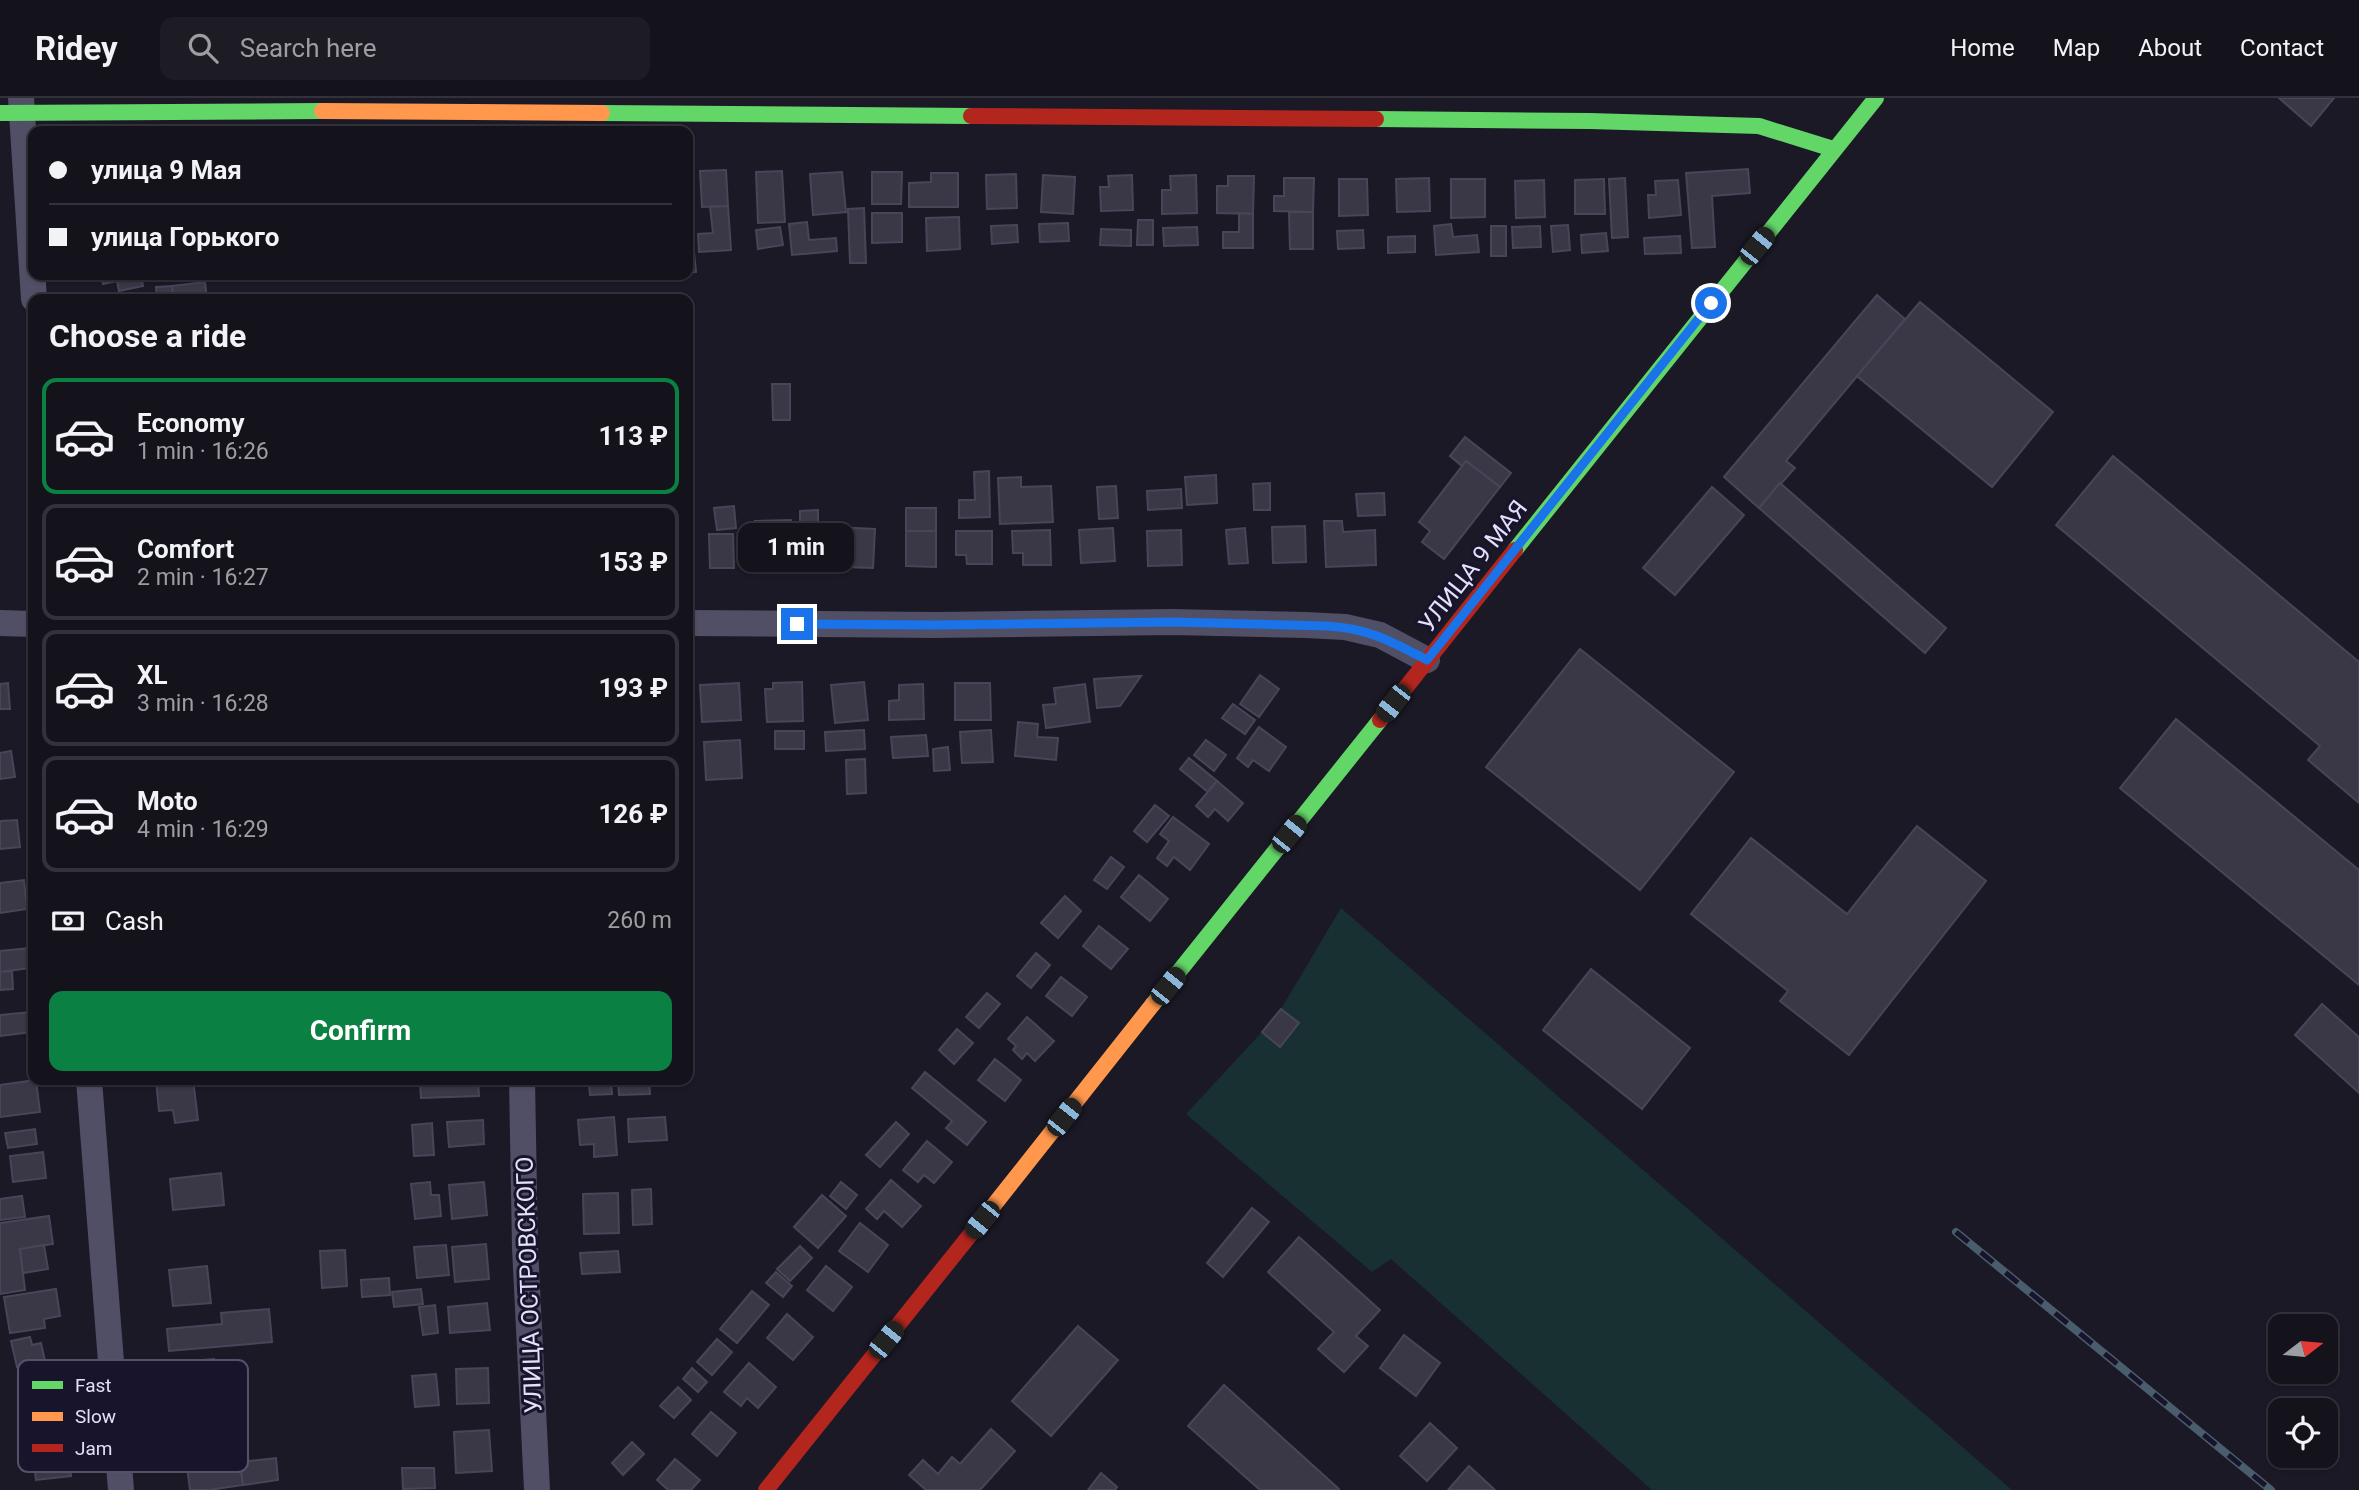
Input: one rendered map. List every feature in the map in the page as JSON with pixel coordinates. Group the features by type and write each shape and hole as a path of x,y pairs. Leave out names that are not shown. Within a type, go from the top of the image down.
{"street":[{"name":"УЛИЦА 9 МАЯ","path":"766,1490 1876,98"},
{"path":"28,242 14,108 1590,121 1759,125 1833,149"},
{"path":"693,623 934,625 1173,622 1306,625 1345,627 1380,635 1427,660"},
{"path":"0,623 28,624"},
{"path":"89,1085 111,1360"},
{"name":"УЛИЦА ОСТРОВСКОГО","path":"522,1085 525,1248 537,1490"},
{"path":"120,1472 121,1490"}],"green space":[{"path":"1341,908 2012,1490 1652,1490 1391,1259 1372,1272 1186,1114 1262,1032 1280,1046 1298,1024 1281,1009"}],"building":[{"path":"2279,98 2334,98 2311,126"},
{"path":"1748,169 1750,193 1712,196 1715,247 1692,248 1686,173"},
{"path":"726,170 728,206 702,207 700,171"},
{"path":"782,171 785,222 758,223 756,172"},
{"path":"842,172 846,212 813,215 810,174"},
{"path":"872,172 902,172 901,204 872,204"},
{"path":"931,173 958,173 958,207 909,207 909,183 931,182"},
{"path":"1016,174 1017,208 987,209 986,175"},
{"path":"1043,175 1075,177 1073,214 1041,212"},
{"path":"1132,175 1133,210 1101,211 1100,187 1109,187 1108,176"},
{"path":"1196,175 1197,213 1162,214 1162,190 1171,190 1170,176"},
{"path":"1228,176 1254,176 1253,214 1217,213 1217,186 1228,186"},
{"path":"1284,178 1314,178 1313,212 1274,211 1274,196 1284,196"},
{"path":"1429,178 1430,211 1397,212 1396,179"},
{"path":"1625,178 1628,237 1612,238 1609,179"},
{"path":"1339,179 1367,179 1368,215 1339,216"},
{"path":"1451,179 1485,179 1485,217 1451,218"},
{"path":"1604,179 1605,214 1575,214 1575,180"},
{"path":"1544,180 1545,217 1516,218 1515,181"},
{"path":"1678,180 1681,215 1649,218 1648,195 1656,195 1655,181"},
{"path":"728,206 731,250 699,252 698,234 713,233 710,207"},
{"path":"864,208 866,263 850,263 848,209"},
{"path":"1289,212 1313,212 1313,249 1290,249"},
{"path":"872,213 902,213 902,242 872,243"},
{"path":"1239,213 1253,214 1253,248 1223,248 1223,232 1239,232"},
{"path":"959,217 960,249 927,251 926,218"},
{"path":"1138,220 1153,220 1153,245 1137,245"},
{"path":"807,222 809,240 836,238 837,251 792,255 789,224"},
{"path":"1068,223 1069,241 1040,242 1039,224"},
{"path":"1451,224 1453,237 1477,235 1479,252 1436,255 1434,226"},
{"path":"1017,225 1018,242 992,244 991,226"},
{"path":"1568,225 1570,250 1553,252 1551,226"},
{"path":"1491,226 1506,226 1506,256 1491,256"},
{"path":"1540,226 1541,247 1513,248 1512,227"},
{"path":"780,227 783,245 758,249 756,230"},
{"path":"1197,227 1198,245 1164,246 1163,228"},
{"path":"1101,229 1131,230 1131,246 1100,245"},
{"path":"1363,230 1364,248 1338,249 1337,231"},
{"path":"1606,233 1608,251 1582,253 1581,235"},
{"path":"1415,236 1415,252 1388,253 1388,237"},
{"path":"1680,236 1681,253 1645,254 1644,238"},
{"path":"693,242 696,272 693,272"},
{"path":"102,280 142,280 143,286 119,291 117,281 103,284"},
{"path":"205,282 206,294 173,294 172,286"},
{"path":"172,286 173,294 157,294 156,287"},
{"path":"1877,295 1905,319 1786,461 1795,468 1759,508 1724,477"},
{"path":"1920,302 2053,412 1992,487 1857,376"},
{"path":"772,384 790,384 790,420 773,420"},
{"path":"1465,437 1511,473 1500,487 1466,461 1462,466 1450,456"},
{"path":"2113,456 2359,662 2359,803 2308,760 2320,746 2056,525"},
{"path":"1466,461 1500,487 1444,559 1422,542 1430,531 1419,522"},
{"path":"989,471 990,517 959,518 959,500 975,500 974,472"},
{"path":"1216,475 1217,503 1187,505 1185,477"},
{"path":"1021,477 1021,487 1051,486 1053,522 1000,524 998,478"},
{"path":"1270,483 1270,510 1254,510 1253,484"},
{"path":"1780,483 1946,628 1925,653 1759,508"},
{"path":"1116,486 1118,518 1099,519 1097,487"},
{"path":"1712,487 1744,515 1675,595 1643,568"},
{"path":"1181,489 1182,508 1148,510 1147,491"},
{"path":"1384,493 1385,515 1358,516 1356,494"},
{"path":"734,506 736,528 717,530 714,508"},
{"path":"906,508 936,508 936,531 906,531"},
{"path":"818,510 818,549 800,549 800,511"},
{"path":"791,520 793,565 763,565 763,552 756,552 755,521"},
{"path":"1324,521 1342,521 1343,532 1375,530 1376,565 1326,567"},
{"path":"1305,526 1306,562 1273,563 1272,527"},
{"path":"835,527 875,529 873,568 844,567 845,558 833,557"},
{"path":"1113,528 1115,561 1081,563 1079,530"},
{"path":"1245,528 1248,563 1229,564 1226,530"},
{"path":"1050,530 1051,565 1023,565 1023,553 1013,553 1012,531"},
{"path":"1181,530 1182,565 1148,566 1147,531"},
{"path":"906,531 936,531 936,567 906,566"},
{"path":"956,531 992,531 992,564 967,564 966,555 956,555"},
{"path":"709,534 733,534 734,568 710,568"},
{"path":"1580,649 1734,772 1640,890 1486,767"},
{"path":"1260,675 1279,689 1259,717 1240,704"},
{"path":"1141,676 1120,706 1097,708 1094,679"},
{"path":"802,682 803,721 767,722 765,689 773,689 773,683"},
{"path":"864,682 868,720 835,723 831,685"},
{"path":"8,683 10,709 0,709 0,684"},
{"path":"739,683 741,720 702,722 700,685"},
{"path":"955,683 990,683 991,720 955,720"},
{"path":"923,684 924,719 889,720 889,701 899,700 899,685"},
{"path":"1085,684 1090,722 1046,728 1043,705 1056,704 1054,688"},
{"path":"1233,704 1255,720 1245,734 1222,718"},
{"path":"2176,719 2359,870 2359,985 2120,788"},
{"path":"1018,722 1038,724 1037,737 1058,738 1056,760 1015,756"},
{"path":"1259,727 1286,747 1269,771 1253,760 1248,767 1237,758"},
{"path":"864,730 865,749 826,751 825,732"},
{"path":"991,730 993,762 962,763 960,732"},
{"path":"775,731 804,731 804,749 775,749"},
{"path":"926,735 928,756 893,758 891,737"},
{"path":"740,740 742,778 706,780 704,742"},
{"path":"1206,740 1226,755 1214,771 1194,755"},
{"path":"948,747 950,770 934,771 933,749"},
{"path":"11,751 15,777 0,779 0,753"},
{"path":"1189,758 1217,781 1208,792 1180,769"},
{"path":"865,759 866,793 847,794 846,760"},
{"path":"1217,781 1243,803 1228,821 1215,809 1208,817 1196,806"},
{"path":"1155,805 1169,816 1147,842 1134,831"},
{"path":"1173,817 1209,844 1190,870 1174,857 1167,866 1157,858 1169,841 1160,834"},
{"path":"17,820 20,847 0,849 0,821"},
{"path":"1917,826 1986,881 1849,1055 1780,1001 1788,991 1691,914 1751,838 1847,914"},
{"path":"1111,857 1124,867 1107,889 1094,880"},
{"path":"1139,875 1168,899 1150,921 1121,897"},
{"path":"24,880 27,909 0,913 0,883"},
{"path":"1065,896 1081,911 1058,938 1041,923"},
{"path":"1099,926 1128,949 1111,969 1083,946"},
{"path":"28,948 28,968 0,972 0,951"},
{"path":"1036,953 1050,965 1031,988 1017,976"},
{"path":"1591,969 1690,1048 1642,1109 1543,1030"},
{"path":"12,971 13,989 0,990 0,972"},
{"path":"1061,977 1087,997 1072,1016 1046,996"},
{"path":"987,993 1000,1004 979,1028 966,1017"},
{"path":"2322,1004 2359,1037 2359,1093 2295,1035"},
{"path":"1281,1009 1299,1023 1280,1047 1262,1032"},
{"path":"28,1012 28,1033 0,1036 0,1015"},
{"path":"1027,1017 1054,1041 1035,1061 1027,1053 1022,1059 1013,1050 1016,1046 1008,1039"},
{"path":"957,1029 973,1043 954,1064 939,1050"},
{"path":"995,1059 1021,1080 1005,1101 978,1080"},
{"path":"925,1072 986,1122 967,1145 946,1128 952,1121 912,1088"},
{"path":"28,1081 28,1085 37,1085 40,1112 0,1117 0,1085"},
{"path":"156,1085 194,1085 198,1120 175,1123 173,1110 159,1111"},
{"path":"420,1085 478,1085 479,1096 421,1098"},
{"path":"589,1085 611,1085 612,1094 590,1095"},
{"path":"618,1085 649,1085 650,1094 619,1095"},
{"path":"614,1117 617,1155 594,1157 594,1144 580,1145 578,1120"},
{"path":"665,1117 667,1140 629,1142 628,1119"},
{"path":"483,1120 484,1144 449,1147 447,1122"},
{"path":"896,1122 909,1134 880,1167 866,1155"},
{"path":"432,1123 434,1155 414,1156 412,1125"},
{"path":"35,1129 37,1144 8,1148 5,1133"},
{"path":"927,1141 952,1162 934,1183 924,1175 918,1182 903,1170"},
{"path":"43,1152 46,1178 13,1182 10,1156"},
{"path":"221,1173 224,1205 173,1210 170,1179"},
{"path":"891,1180 921,1206 902,1227 884,1211 877,1219 866,1209"},
{"path":"430,1182 431,1195 439,1195 441,1216 415,1219 411,1184"},
{"path":"484,1182 487,1215 452,1219 449,1185"},
{"path":"841,1182 857,1195 846,1209 830,1196"},
{"path":"651,1189 652,1224 633,1225 632,1190"},
{"path":"618,1193 619,1233 584,1234 583,1194"},
{"path":"822,1195 846,1216 818,1248 794,1227"},
{"path":"22,1196 25,1217 0,1220 0,1199"},
{"path":"1252,1208 1269,1222 1223,1277 1207,1263"},
{"path":"49,1216 53,1244 20,1249 25,1290 0,1294 0,1223"},
{"path":"860,1223 888,1245 868,1272 839,1251"},
{"path":"1299,1237 1380,1310 1356,1336 1368,1346 1344,1372 1318,1349 1334,1332 1268,1272"},
{"path":"486,1244 489,1279 455,1282 452,1247"},
{"path":"44,1245 48,1269 23,1273 20,1249"},
{"path":"446,1245 449,1275 417,1278 414,1247"},
{"path":"800,1246 812,1258 790,1281 777,1269"},
{"path":"345,1250 347,1286 322,1288 320,1251"},
{"path":"618,1251 620,1272 582,1274 580,1253"},
{"path":"207,1266 211,1303 173,1306 169,1270"},
{"path":"826,1266 852,1287 833,1311 807,1290"},
{"path":"776,1272 792,1286 783,1297 766,1283"},
{"path":"389,1278 390,1295 362,1297 361,1280"},
{"path":"56,1289 60,1316 44,1319 45,1328 10,1333 4,1297"},
{"path":"421,1289 423,1304 394,1307 392,1292"},
{"path":"752,1291 769,1305 737,1343 720,1329"},
{"path":"487,1303 490,1330 450,1333 448,1307"},
{"path":"435,1305 438,1333 423,1335 419,1307"},
{"path":"269,1309 272,1342 169,1351 167,1329 222,1324 221,1313"},
{"path":"787,1314 813,1337 793,1360 767,1338"},
{"path":"1078,1326 1118,1360 1051,1436 1012,1401"},
{"path":"1404,1335 1440,1363 1416,1396 1380,1368"},
{"path":"30,1337 32,1345 41,1343 45,1360 18,1360 17,1367 11,1341"},
{"path":"717,1339 732,1352 712,1375 697,1362"},
{"path":"749,1363 776,1387 758,1408 747,1398 741,1406 724,1392"},
{"path":"488,1368 489,1403 457,1404 456,1369"},
{"path":"692,1368 707,1382 698,1392 683,1379"},
{"path":"436,1374 439,1405 415,1407 412,1376"},
{"path":"1224,1385 1339,1489 1260,1490 1188,1426"},
{"path":"678,1387 691,1400 674,1418 660,1406"},
{"path":"711,1412 736,1433 717,1456 692,1434"},
{"path":"1430,1423 1457,1448 1427,1481 1400,1456"},
{"path":"991,1429 1015,1451 980,1490 926,1490 909,1475 923,1460 938,1474 952,1457 960,1464"},
{"path":"489,1430 492,1471 456,1473 454,1432"},
{"path":"632,1442 644,1454 623,1475 612,1463"},
{"path":"276,1458 278,1480 243,1485 241,1472 248,1472 248,1461"},
{"path":"675,1459 700,1480 691,1490 668,1490 657,1480"},
{"path":"1469,1466 1495,1490 1448,1490"},
{"path":"402,1468 434,1468 435,1488 403,1489"},
{"path":"35,1472 70,1472 71,1476 36,1480"},
{"path":"188,1472 241,1472 243,1485 190,1490"},
{"path":"1101,1473 1117,1487 1115,1490 1088,1490"}],"railway":[{"path":"1956,1232 2271,1490"}],"traffic: fast":[{"path":"1515,550 1876,98"},
{"path":"0,113 322,111"},
{"path":"602,113 971,116"},
{"path":"1376,119 1759,126 1833,149"},
{"path":"1153,1004 1380,720"}],"traffic: slow":[{"path":"322,111 602,113"},
{"path":"986,1215 1153,1004"}],"traffic: jam":[{"path":"971,116 1376,119"},
{"path":"1380,720 1515,550"},
{"path":"766,1490 986,1215"}],"route":[{"path":"797,624 1173,622 1345,627 1380,635 1427,660 1711,303"}]}
